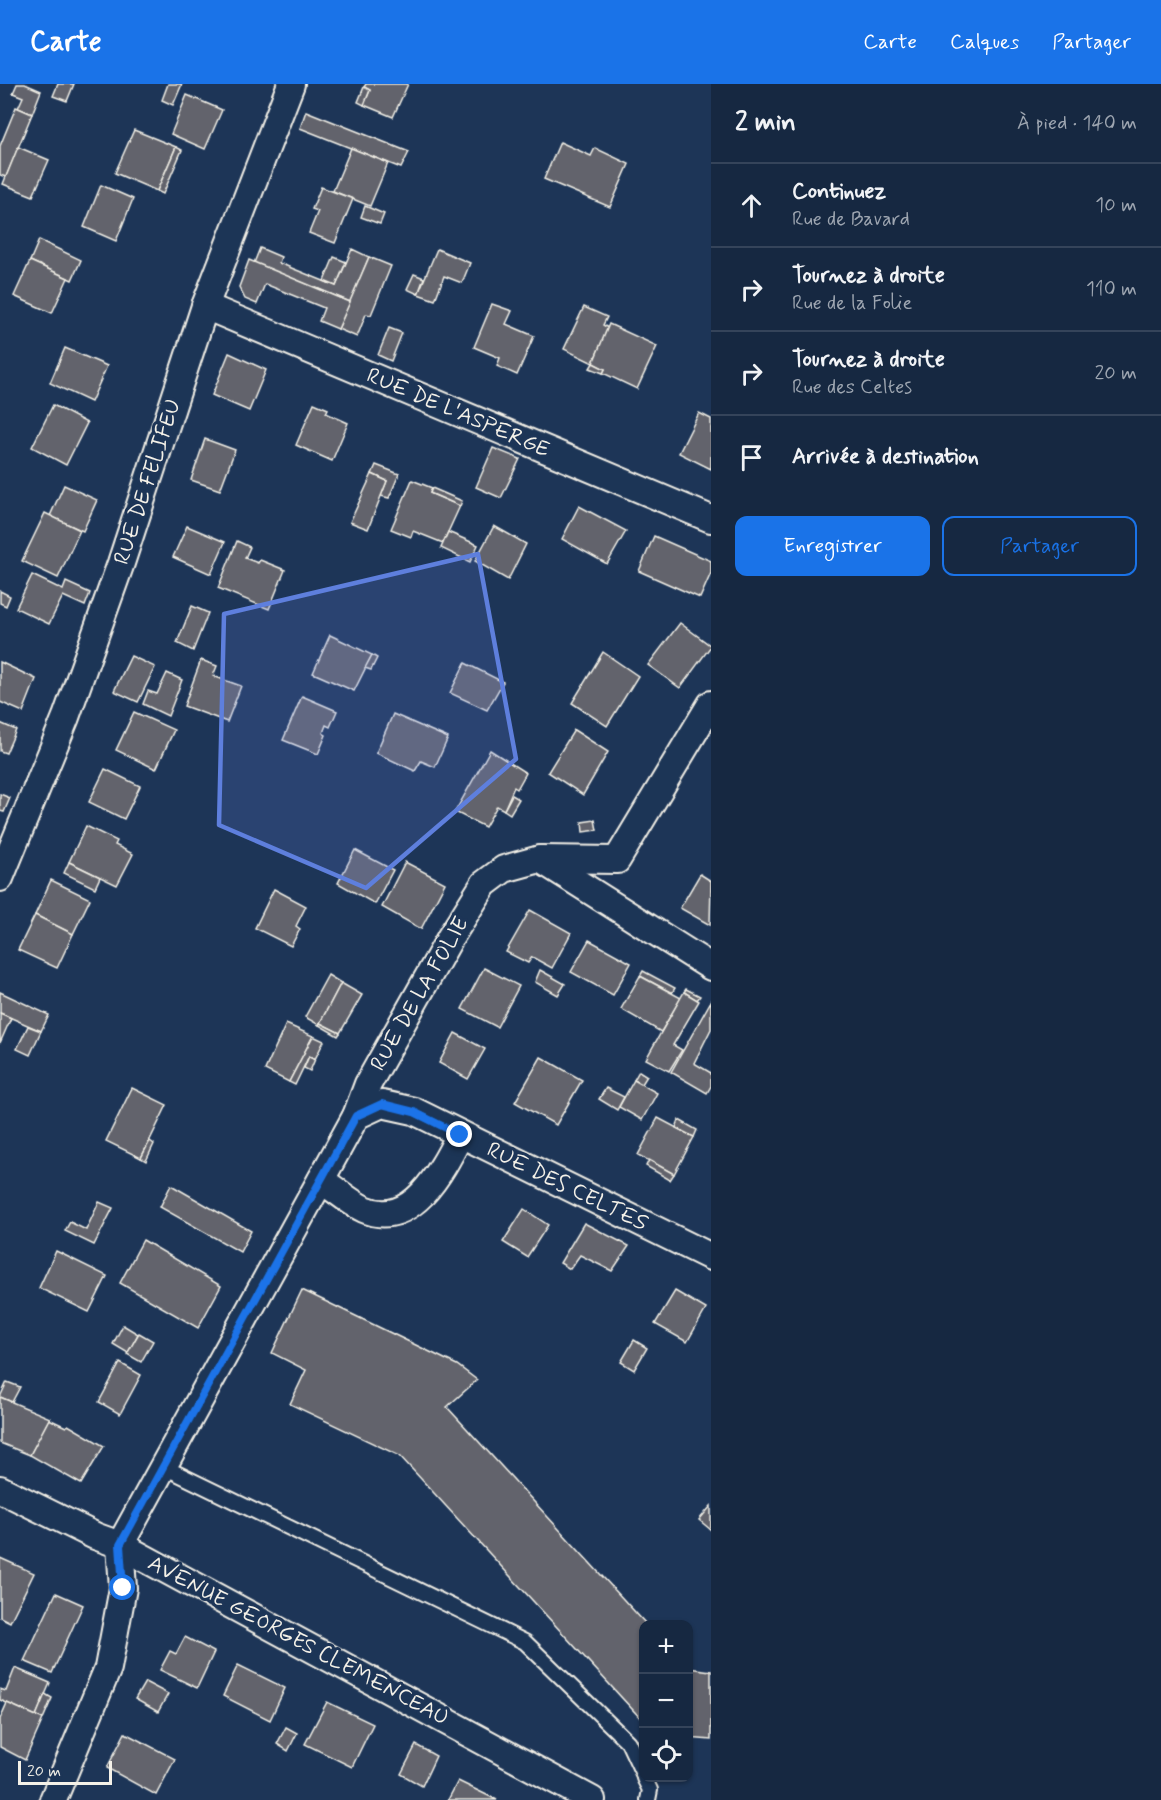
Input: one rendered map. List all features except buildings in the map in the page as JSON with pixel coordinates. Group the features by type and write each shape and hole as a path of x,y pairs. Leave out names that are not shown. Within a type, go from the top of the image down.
{"street":[{"name":"RUE DE FELIFEU","path":"0,878 66,717 113,585 205,306 291,84"},
{"name":"RUE DE L'ASPERGE","path":"205,306 711,519"},
{"name":"RUE DE LA FOLIE","path":"120,1545 356,1116 373,1075 483,884 504,869 540,859 617,860 711,704"},
{"path":"540,859 711,967"},
{"name":"RUE DES CELTES","path":"356,1116 382,1104 414,1112 711,1257"},
{"path":"321,1180 364,1209 391,1214 410,1206 427,1189 447,1160 460,1135"},
{"name":"AVENUE GEORGES CLEMENCEAU","path":"0,1489 94,1536 120,1545 592,1800"},
{"path":"53,1800 108,1668 123,1588 120,1545"}],"lane":[{"path":"164,1467 525,1642 628,1742 639,1766"},
{"path":"646,1782 650,1790 648,1800"}],"highlighted area":[{"path":"478,554 516,759 366,888 219,825 224,614"}],"route":[{"path":"123,1588 120,1545 356,1116 382,1104 414,1112 460,1135"}]}
